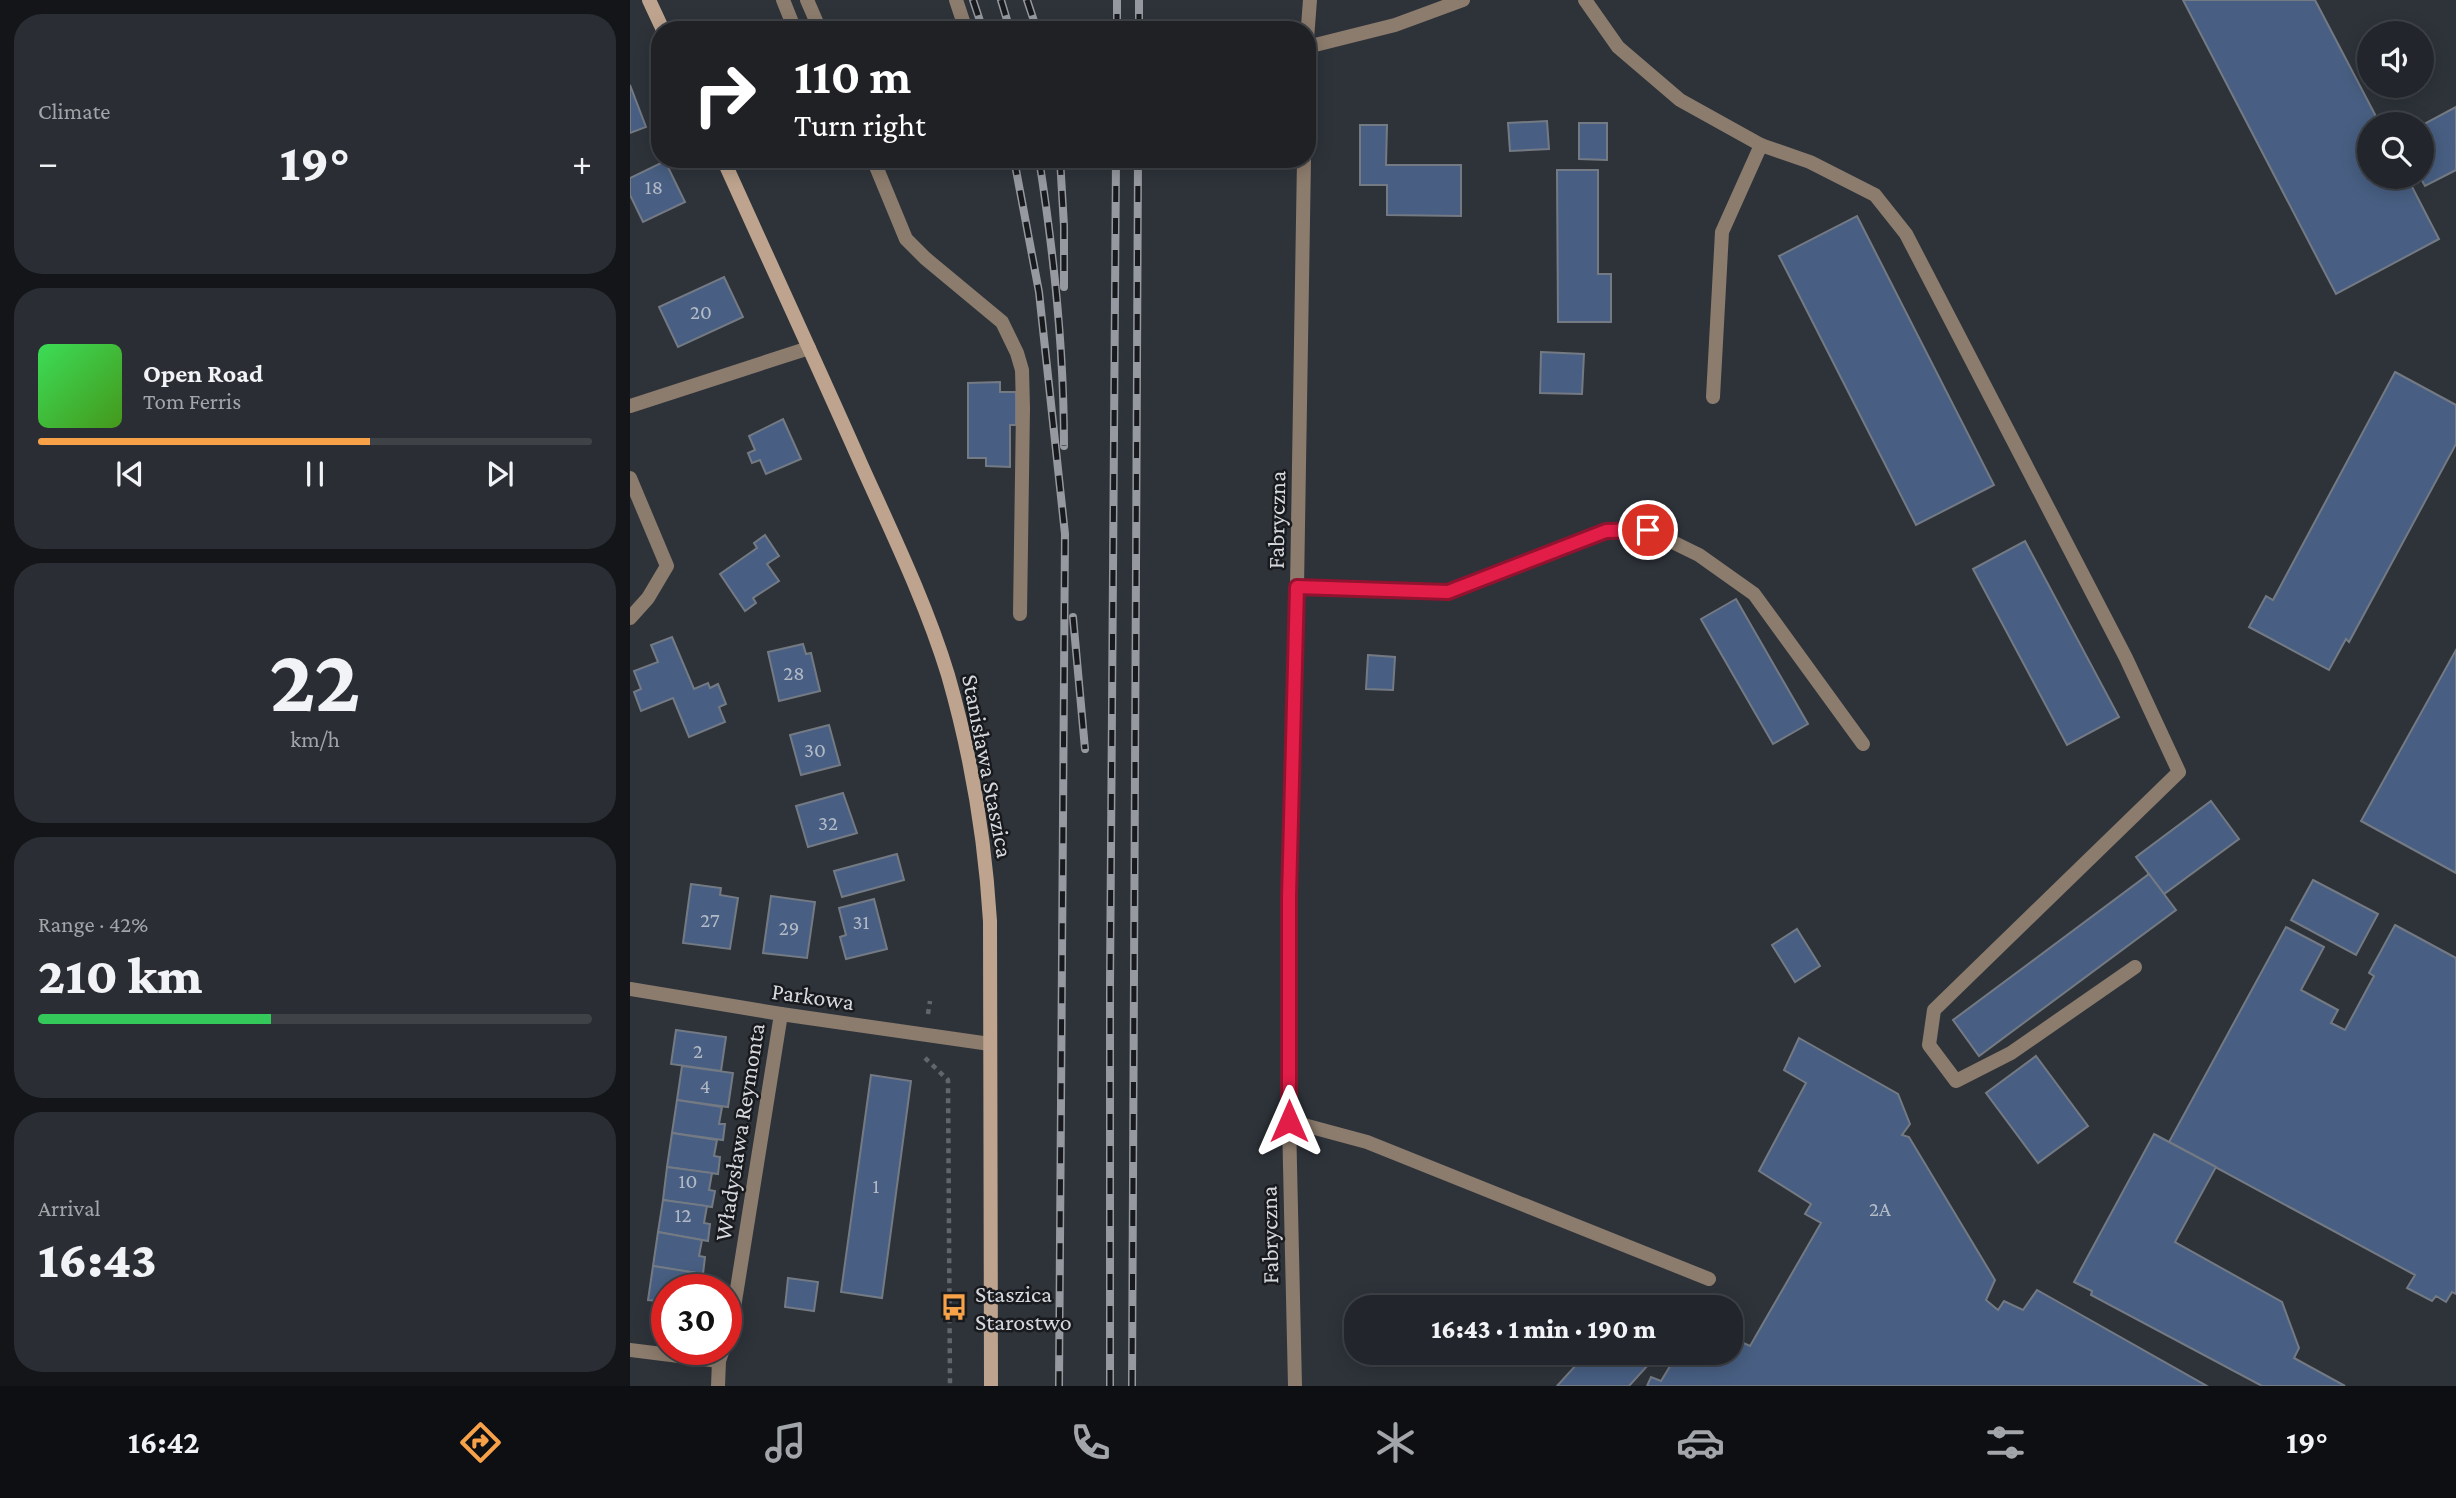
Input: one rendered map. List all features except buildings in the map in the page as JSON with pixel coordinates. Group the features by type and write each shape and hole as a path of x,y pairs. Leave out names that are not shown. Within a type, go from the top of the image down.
{"street":[{"path":"649,0 659,21"},
{"path":"782,0 791,21"},
{"path":"807,0 816,21"},
{"path":"956,0 963,21"},
{"path":"1308,21 1310,0"},
{"path":"1316,45 1395,25 1463,0"},
{"path":"1585,0 1618,47 1680,100 1761,145 1810,162 1875,195 1906,234 2126,658 2179,772 1934,1010 1929,1045 1956,1081 2011,1053 2135,967"},
{"path":"1713,397 1722,232 1761,145"},
{"name":"Stanisława Staszica","path":"727,168 925,614 947,674 961,726 974,786 987,883 991,1386"},
{"path":"877,168 906,239 1002,322 1017,353 1021,370 1023,408 1020,614"},
{"name":"Fabryczna","path":"1295,1386 1289,1121 1289,897 1304,168"},
{"path":"630,406 809,348"},
{"path":"630,478 667,566 648,598 630,618"},
{"path":"1297,587 1448,592 1606,531 1648,530 1699,555 1754,594 1863,744"},
{"name":"Parkowa","path":"630,989 990,1044"},
{"name":"Władysława Reymonta","path":"740,1274 781,1014"},
{"path":"1289,1121 1367,1142 1709,1279"},
{"path":"630,1350 651,1351"},
{"path":"718,1386 720,1365"}],"path":[{"path":"930,1001 925,1059 948,1080 950,1386"}],"railway":[{"path":"973,0 980,21"},
{"path":"1001,0 1007,21"},
{"path":"1027,0 1034,21"},
{"path":"1117,0 1117,21"},
{"path":"1139,0 1139,21"},
{"path":"1016,168 1039,292 1065,534 1059,1386"},
{"path":"1040,168 1057,302 1064,446"},
{"path":"1061,168 1064,287"},
{"path":"1110,1386 1116,168"},
{"path":"1132,1386 1138,168"},
{"path":"1073,617 1085,749"}],"place":[{"name":"Staszica Starostwo","path":"954,1307"}],"route":[{"path":"1289,1121 1289,897 1297,587 1448,592 1606,531 1648,530"}]}
